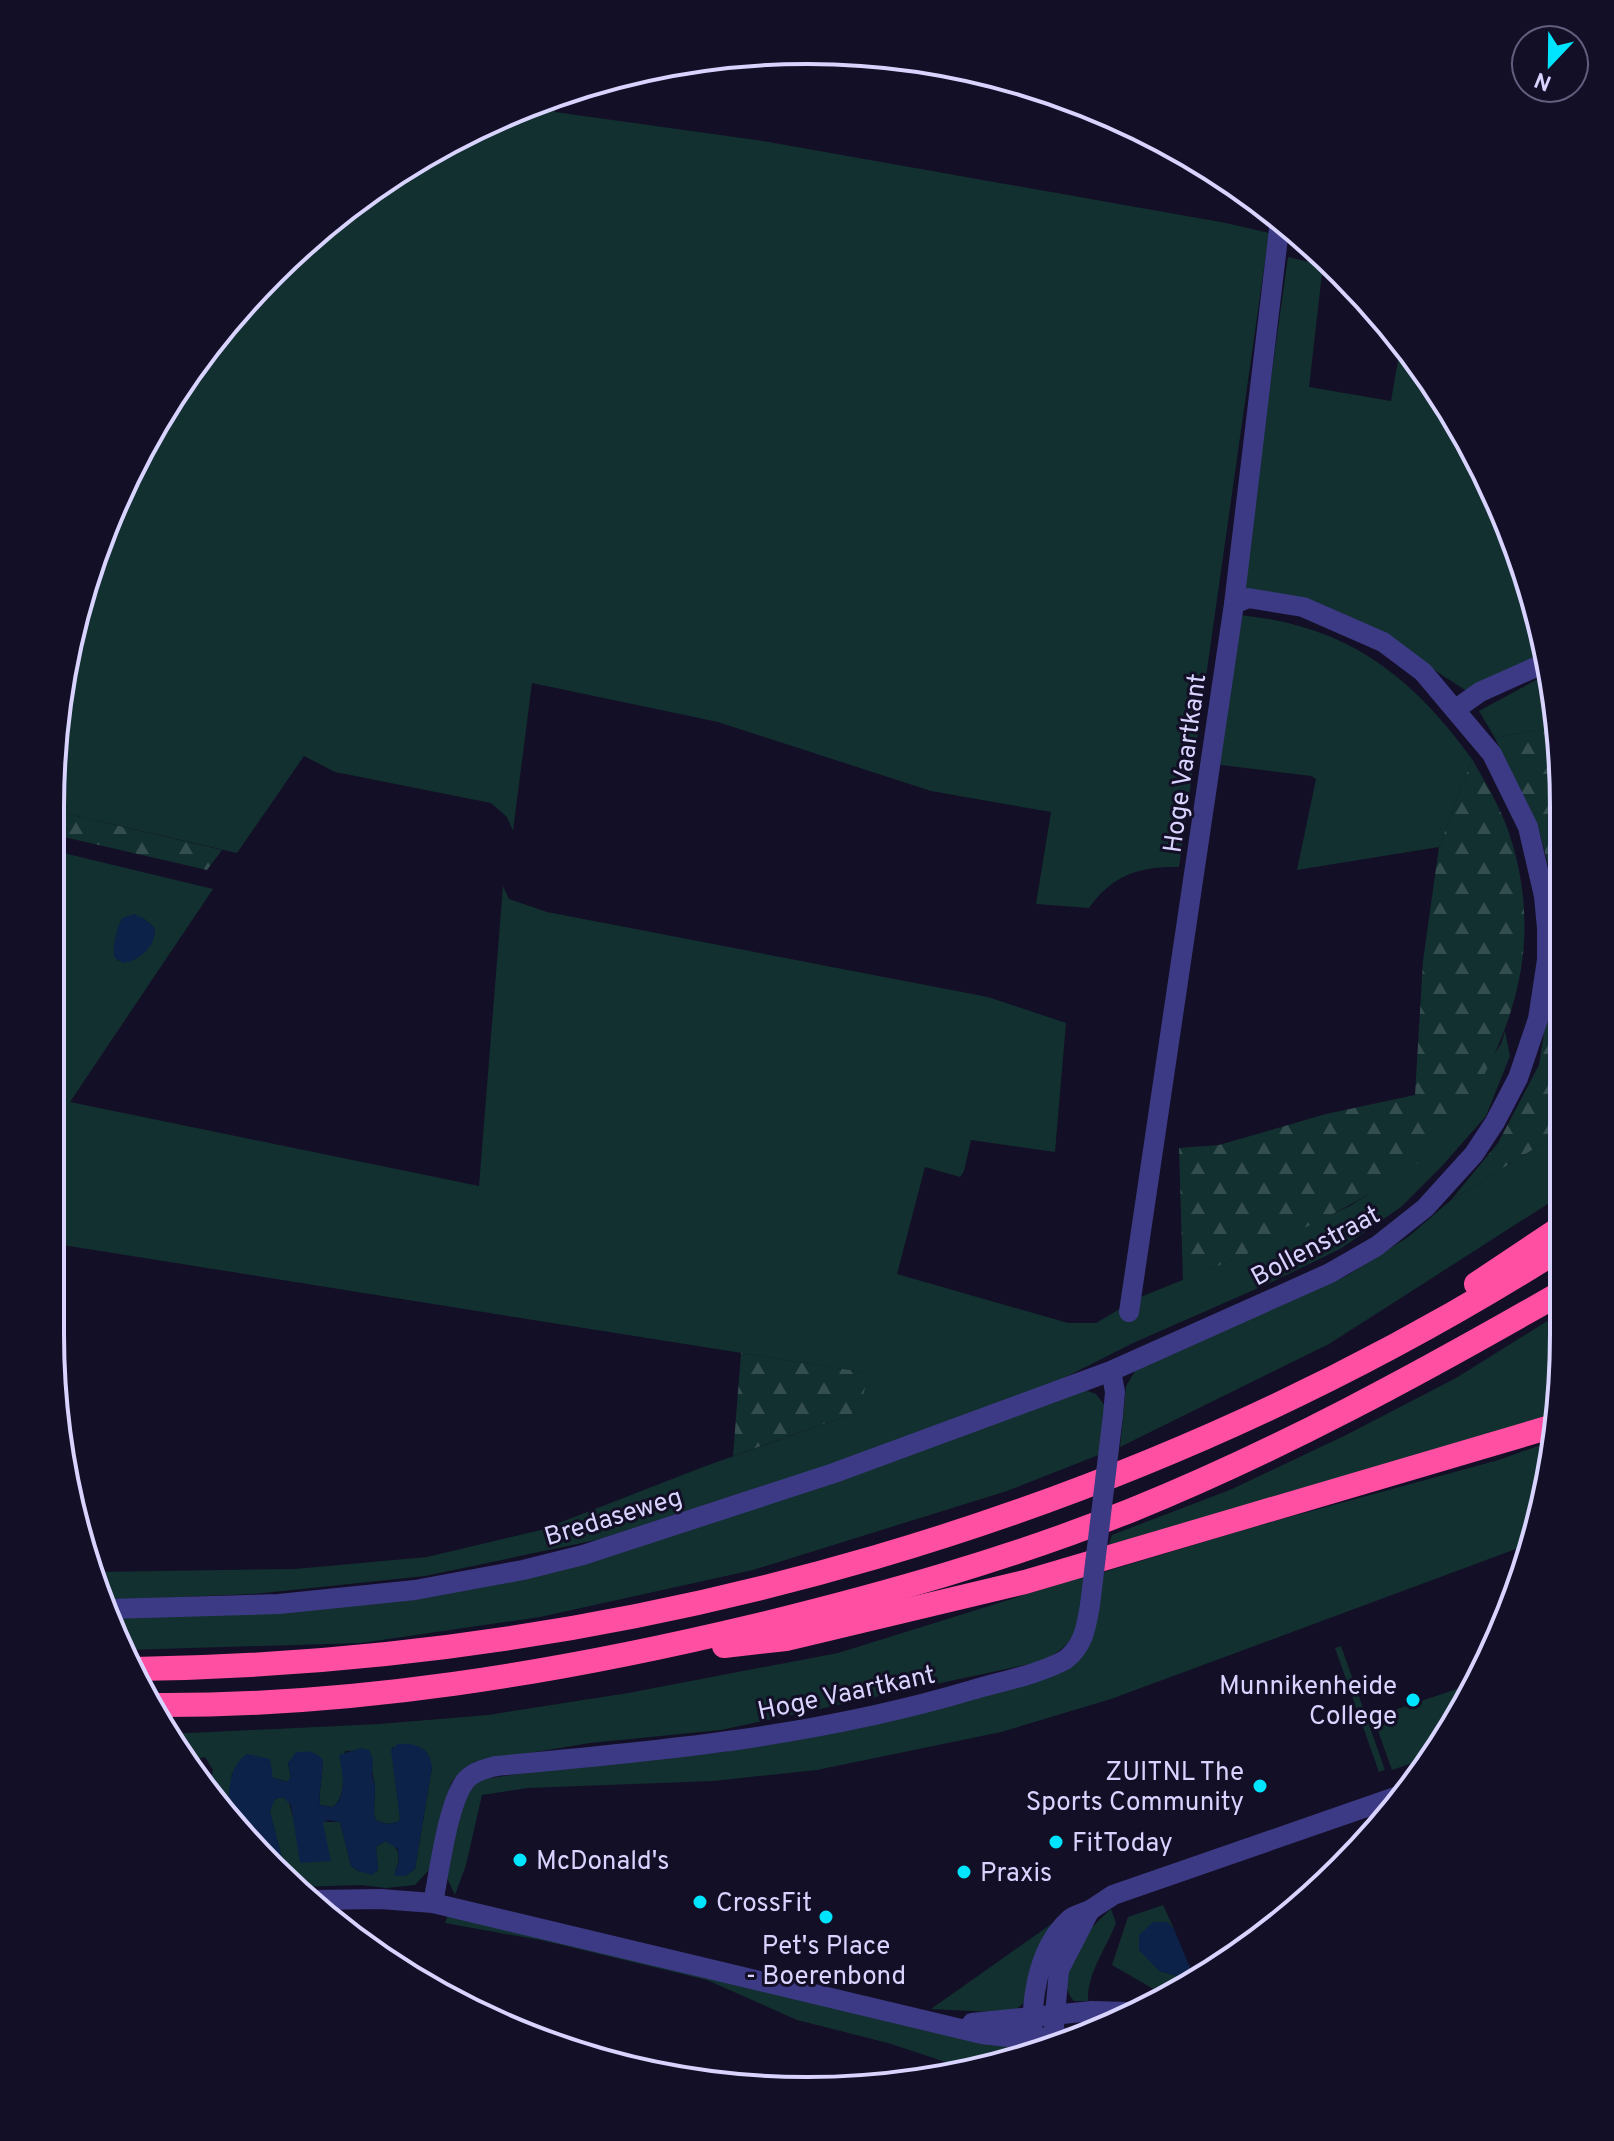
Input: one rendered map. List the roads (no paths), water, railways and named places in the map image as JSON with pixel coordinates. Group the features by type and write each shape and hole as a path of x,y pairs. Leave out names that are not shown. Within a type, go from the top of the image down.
{"highway":[{"path":"1440,1321 1477,1283 1550,1235"},
{"path":"144,1669 289,1664 456,1645 617,1619 781,1583 946,1536 1140,1465 1322,1384 1440,1321 1550,1255"},
{"path":"619,1657 845,1604 986,1561 1131,1510 1290,1440 1439,1363 1550,1299"},
{"path":"163,1704 397,1691 619,1657 786,1639 1025,1582 1544,1429"}],"street":[{"name":"Hoge Vaartkant","path":"1129,1312 1234,604 1279,233"},
{"name":"Bollenstraat","path":"1111,1371 1330,1273 1406,1225 1442,1191 1474,1154 1508,1101 1538,1019 1547,960 1544,896 1528,827 1492,754 1423,672 1383,642 1303,607 1248,598 1234,604"},
{"path":"1456,709 1480,692 1537,667"},
{"name":"Hoge Vaartkant","path":"433,1903 455,1800 466,1780 474,1774 496,1766 647,1752 855,1721 916,1707 1065,1660 1083,1640 1090,1605 1113,1415 1115,1392 1111,1371"},
{"name":"Bredaseweg","path":"117,1609 279,1604 415,1590 523,1570 583,1555 834,1473 1111,1371"},
{"path":"1032,2036 1036,1987 1049,1949 1071,1917 1090,1910 1113,1895 1384,1801"},
{"path":"326,1900 380,1899 433,1903 982,2034 1032,2036 1054,2014 1110,2011"},
{"path":"1054,2035 1057,1981 1063,1959 1090,1910"}],"water":[{"path":"134,914 155,928 155,935 146,952 123,963 114,957 115,937 122,918"},
{"path":"398,1744 421,1748 431,1760 432,1767 415,1869 405,1876 394,1876 399,1861 398,1849 385,1841 376,1847 378,1870 372,1875 351,1866 340,1822 328,1820 323,1823 331,1861 300,1863 291,1805 283,1797 275,1799 270,1811 283,1860 228,1799 233,1772 247,1754 270,1759 273,1778 287,1782 291,1777 288,1763 296,1752 307,1751 323,1760 320,1805 333,1807 342,1790 339,1755 361,1748 369,1750 373,1759 374,1815 377,1821 388,1824 398,1822 391,1750"},
{"path":"1153,1922 1167,1922 1174,1929 1190,1968 1193,1968 1179,1976 1159,1971 1139,1950 1139,1935"}],"place":[{"name":"Munnikenheide College","path":"1413,1700"},
{"name":"ZUITNL The Sports Community","path":"1260,1786"},
{"name":"FitToday","path":"1056,1842"},
{"name":"McDonald's","path":"520,1860"},
{"name":"Praxis","path":"964,1872"},
{"name":"CrossFit","path":"700,1902"},
{"name":"Pet's Place - Boerenbond","path":"826,1917"}]}
